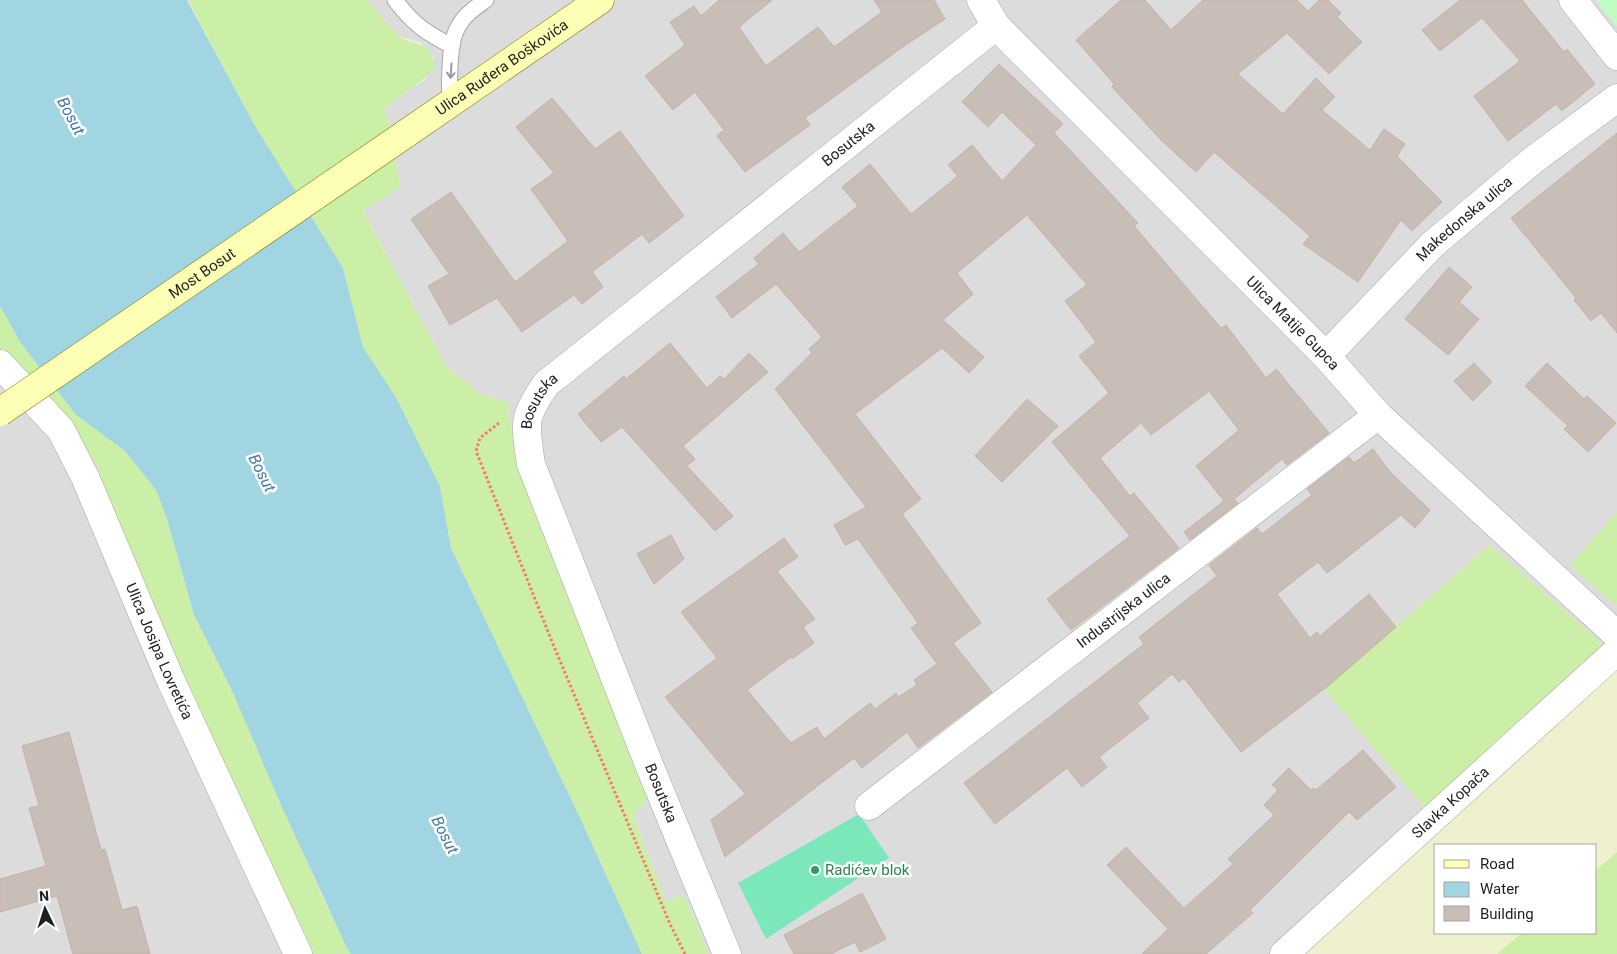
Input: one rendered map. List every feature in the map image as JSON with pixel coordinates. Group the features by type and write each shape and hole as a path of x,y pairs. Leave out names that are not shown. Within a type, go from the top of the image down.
{"main road":[{"name":"Ulica Ruđera Boškovića","path":"404,135 600,0"},
{"name":"Most Bosut","path":"0,412 404,135"}],"street":[{"name":"Ulica Matije Gupca","path":"982,0 996,26 1326,356 1378,415 1617,635"},
{"path":"1572,0 1617,56"},
{"name":"Bosutska","path":"727,954 646,758 531,464 526,427 530,409 546,384 996,26"},
{"name":"Makedonska ulica","path":"1326,356 1432,244 1532,160 1617,98"},
{"name":"Ulica Josipa Lovretića","path":"0,364 61,430 85,477 171,681 298,954"},
{"name":"Industrijska ulica","path":"869,806 1378,415"},
{"name":"Slavka Kopača","path":"1284,954 1617,651"}],"lane":[{"path":"395,0 409,19 422,30 452,46"},
{"path":"448,104 452,46 456,28 468,13 486,0"}],"path":[{"path":"530,409 494,425 480,438 476,451 553,644 670,924 686,954"}],"shaded area":[{"path":"367,0 1617,0 1617,512 1570,565 1617,606 1617,657 1490,545 1324,689 1442,826 1302,954 709,954 684,895 666,902 633,815 649,796 518,467 507,402 480,394 446,366 363,210 401,186 385,109 395,99 425,80 434,57 420,42 400,37"},
{"path":"0,351 21,366 69,423 97,464 115,523 182,677 312,954 0,954"}],"green space":[{"path":"188,0 367,0 398,35 403,39 425,47 433,58 435,68 385,109 401,186 363,211 446,366 480,394 507,402 518,468 649,796 633,815 666,902 684,895 709,954 642,954 582,822 451,548 440,486 397,399 363,347 343,268 254,124"},
{"path":"1596,0 1617,0 1617,27"},
{"path":"0,306 20,342 76,415 125,451 156,490 167,519 194,615 234,695 323,898 351,954 312,954 182,677 115,523 97,464 69,423 21,367 0,351"},
{"path":"1617,512 1617,606 1570,565"},
{"path":"1490,545 1606,647 1427,810 1324,689"},
{"path":"1617,665 1617,852 1597,869 1597,844 1434,844 1434,934 1521,934 1497,954 1302,954"},
{"name":"Radićev blok","path":"859,814 889,858 766,939 738,883"},
{"path":"1617,852 1617,954 1497,954 1521,934 1597,934 1597,869"}],"water":[{"name":"Bosut","path":"0,0 187,0 254,124 343,268 363,347 397,399 440,486 451,548 582,822 642,954 351,954 281,805 234,695 194,615 167,519 156,490 125,451 76,415 20,342 0,306"}],"building":[{"path":"719,0 772,0 739,27 766,66 818,27 834,47 882,12 874,0 934,0 945,19 904,46 805,118 810,125 745,172 717,136 724,130 695,92 673,110 645,76 685,45 670,22 694,6 701,16"},
{"path":"1121,0 1145,0 1171,30 1203,0 1297,0 1308,11 1319,0 1328,0 1341,13 1337,17 1362,42 1329,74 1287,33 1238,74 1283,114 1316,78 1335,97 1322,110 1370,150 1384,129 1405,144 1397,156 1442,202 1412,231 1401,220 1358,282 1303,244 1310,236 1214,152 1196,172 1163,142 1112,87 1114,84 1076,40"},
{"path":"1460,0 1522,0 1564,52 1567,49 1595,84 1562,111 1556,104 1508,141 1474,96 1520,61 1482,18 1440,51 1422,30"},
{"path":"999,64 1063,124 1054,133 1138,223 1134,226 1221,328 1226,325 1266,378 1276,369 1329,433 1287,465 1282,459 1234,499 1238,503 1190,540 1184,532 1224,501 1196,466 1239,430 1209,391 1151,435 1141,423 1100,458 1130,496 1134,493 1179,548 1071,630 1047,599 1130,536 1052,442 1109,393 1079,356 1096,342 1065,301 1087,285 1027,215 957,273 973,294 943,320 984,357 969,373 942,348 855,414 921,499 902,514 981,623 953,643 992,692 918,748 907,732 862,768 854,758 725,857 711,820 745,794 665,697 717,658 681,612 784,538 798,557 777,571 815,619 803,627 814,643 792,659 791,657 747,690 791,743 817,727 824,739 870,703 875,709 896,693 898,697 917,685 914,680 937,664 911,628 918,623 858,539 845,545 834,525 866,507 775,389 812,353 809,349 822,337 776,284 732,318 716,297 759,264 754,258 783,233 799,252 858,206 842,187 870,164 911,214 958,176 948,165 972,145 1002,181 1036,145 1002,112 988,127 962,102"},
{"path":"552,98 595,149 620,131 684,216 649,243 642,234 592,272 603,287 582,304 574,295 522,332 497,298 450,325 428,286 449,274 411,219 451,192 515,282 568,241 531,189 554,173 516,127"},
{"path":"1617,133 1617,333 1601,313 1591,321 1574,300 1576,298 1511,218"},
{"path":"1449,267 1472,287 1459,302 1479,319 1448,355 1405,319"},
{"path":"670,343 707,388 720,376 724,379 749,353 768,372 683,446 695,459 687,466 733,516 715,531 622,427 601,442 578,414 624,376 626,379"},
{"path":"1474,363 1492,382 1473,401 1454,381"},
{"path":"1547,363 1584,399 1587,396 1616,423 1588,452 1564,429 1568,426 1525,386"},
{"path":"1027,399 1058,426 1002,482 975,456"},
{"path":"1373,449 1389,471 1430,510 1415,528 1401,515 1327,573 1318,562 1277,594 1310,638 1317,632 1320,636 1369,594 1396,627 1333,682 1241,752 1184,678 1179,682 1172,674 1137,703 1149,718 1099,757 1107,767 1082,787 1067,768 995,824 964,783 1144,644 1139,637 1217,576 1209,565 1257,528 1262,534 1312,495 1307,489 1349,457 1354,463"},
{"path":"671,535 684,559 654,584 637,554"},
{"path":"69,732 101,850 105,849 122,910 137,906 150,954 73,954 57,896 0,912 0,879 46,866 29,808 39,806 22,746"},
{"path":"1363,750 1396,787 1357,820 1349,812 1250,910 1253,913 1206,954 1142,954 1168,929 1107,865 1126,847 1184,908 1233,864 1228,859 1274,815 1264,805 1278,790 1272,785 1289,768 1311,790 1314,788 1316,790"},
{"path":"862,893 886,939 860,952 855,942 831,954 794,954 784,935"}],"place":[{"name":"Radićev blok","path":"815,870"}]}
